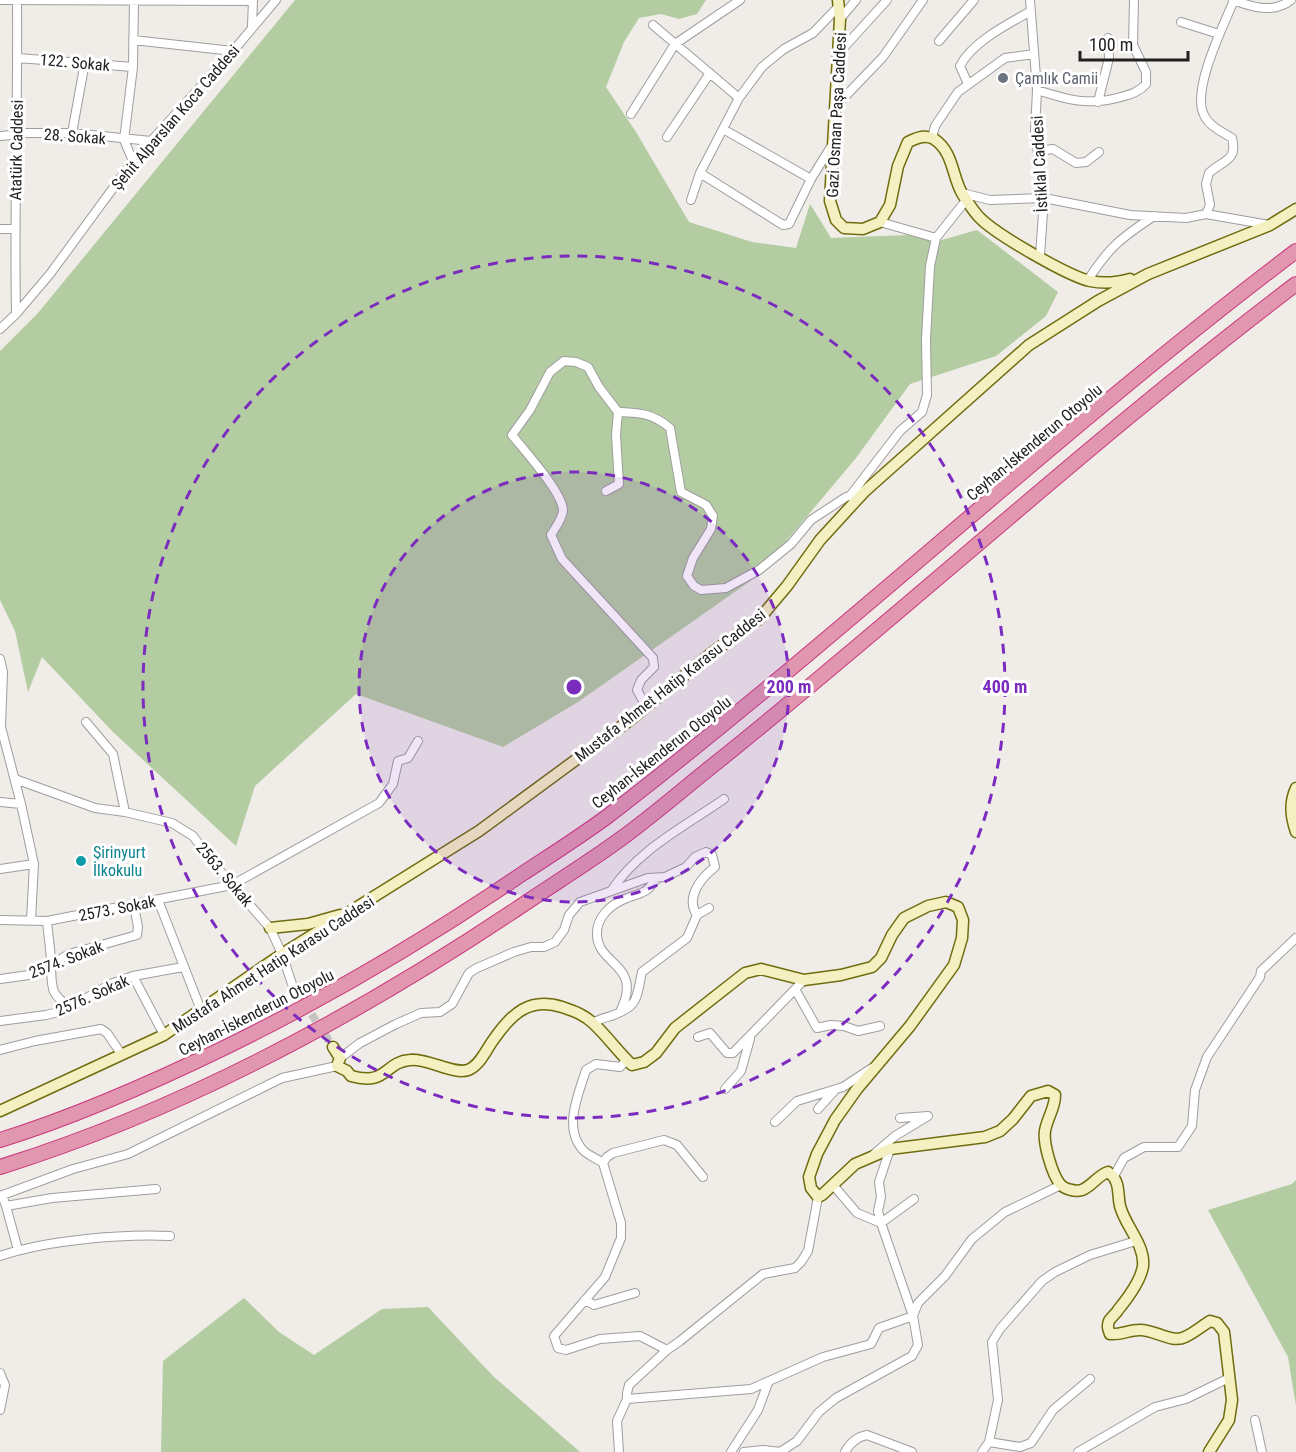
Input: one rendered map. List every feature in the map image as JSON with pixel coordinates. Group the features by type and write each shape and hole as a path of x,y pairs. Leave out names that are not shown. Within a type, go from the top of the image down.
{"highway":[{"name":"Ceyhan-İskenderun Otoyolu","path":"0,1140 156,1081 290,1016 448,924 605,818 804,659 1222,306 1296,251"},
{"path":"0,1167 168,1104 303,1038 462,946 611,845 821,679 1085,454 1239,327 1296,284"}],"street":[{"path":"0,0 253,0 252,26"},
{"name":"Atatürk Caddesi","path":"16,314 14,230 18,133 17,0"},
{"path":"133,161 124,140 133,67 134,0"},
{"name":"Şehit Alparslan Koca Caddesi","path":"16,314 50,274 133,161 276,0"},
{"path":"631,114 675,44 740,0"},
{"path":"840,19 856,0"},
{"path":"838,54 887,0"},
{"path":"834,108 883,57 923,0"},
{"path":"939,41 974,0"},
{"name":"İstiklal Caddesi","path":"1030,0 1037,90 1035,131 1044,198 1040,256"},
{"path":"1037,90 1088,103 1141,90 1146,84 1146,72 1133,45 1134,0"},
{"path":"1206,214 1210,204 1206,184 1209,173 1231,158 1235,148 1232,138 1208,121 1202,112 1208,60 1234,0 1252,7 1271,9 1285,5 1291,0"},
{"path":"691,200 700,173 739,98 762,67 784,49 813,33 839,3"},
{"name":"Gazi Osman Paşa Caddesi","path":"839,3 830,201 836,220 844,228 862,229 880,222"},
{"path":"968,84 960,66 964,57 994,33 1030,11"},
{"path":"1181,22 1220,34"},
{"path":"653,25 739,98"},
{"path":"1098,102 1109,58 1108,38"},
{"path":"133,40 233,51"},
{"path":"932,138 935,126 957,92 1005,58 1034,54"},
{"name":"122. Sokak","path":"18,58 133,67"},
{"path":"72,134 85,63"},
{"path":"667,137 710,73"},
{"path":"723,129 811,179"},
{"name":"28. Sokak","path":"0,136 18,133 72,134 151,141"},
{"path":"936,238 880,222 890,205 898,166 908,142 921,136 932,138 941,145 953,165 964,196 980,218 1005,237 1088,280 1112,284 1148,274"},
{"path":"700,173 783,225 789,224 811,179 832,144"},
{"path":"1038,151 1053,149 1076,163 1086,162 1100,152"},
{"path":"964,196 990,200 1044,198 1130,215 1186,218 1206,214 1270,225"},
{"path":"850,496 900,431 922,412 927,395 926,339 930,266 936,238 964,196"},
{"name":"Mustafa Ahmet Hatip Karasu Caddesi","path":"0,1111 164,1035 282,954 478,831 760,618 787,586 820,540 864,492 1029,345 1098,301 1148,274 1270,225 1296,209"},
{"path":"1088,280 1103,256 1123,236 1154,216"},
{"path":"0,229 14,230"},
{"path":"0,329 16,314"},
{"path":"606,491 620,484 616,435 618,412 599,387 588,367 576,362 564,361 550,372 530,410 512,435 537,465 562,502 564,512 551,535 562,558 653,658 654,667 641,680 637,690 646,706"},
{"path":"618,412 637,413 658,418 670,428 681,492 706,505 713,516 711,529 693,558 687,576 694,586 701,590 726,588 759,570 791,544 811,520 850,496 864,492"},
{"path":"0,658 3,672 1,727 4,755 15,779 34,864 31,920"},
{"path":"86,722 112,754 125,812"},
{"name":"2573. Sokak","path":"0,920 47,921 134,906 232,885 379,803 393,784 398,761 408,758 418,741"},
{"name":"2563. Sokak","path":"15,779 95,808 125,812 172,823 193,836 214,864 270,928 292,984"},
{"path":"1296,788 1291,811 1296,832"},
{"path":"611,891 621,876 644,854 724,798"},
{"path":"0,802 21,804"},
{"path":"18,1250 1,1196 73,1169 128,1154 282,1078 339,1062 360,1043 396,1024 421,1013 440,1012 452,1004 470,973 477,968 514,952 531,947 544,947 555,942 580,902 648,878 665,877 686,867 695,857 706,852 712,855 714,867 699,882 695,890 693,909 697,915"},
{"path":"0,868 34,864"},
{"path":"620,1012 626,1001 627,987 623,973 600,949 596,934 600,918 607,910 626,898 648,890 657,878"},
{"path":"158,900 201,1010"},
{"path":"333,1047 339,1062 351,1076 372,1079 408,1060 422,1060 461,1071 470,1070 515,1013 529,1006 550,1003 578,1012 593,1023 632,1065 644,1062 656,1053 675,1028 745,973 761,969 804,980 841,975 872,967 881,958 892,935 904,918 928,906 946,902 958,907 963,920 962,938 954,965 910,1026 835,1120 817,1154 809,1177 811,1188 818,1197"},
{"name":"2574. Sokak","path":"0,979 36,974 69,954 137,935 138,927 134,906"},
{"path":"593,1023 629,1009 636,998 642,972 687,938 697,915 709,908"},
{"path":"270,928 308,924 357,909"},
{"path":"47,921 50,976 54,993 61,1002 71,1007"},
{"path":"1114,1176 1124,1158 1144,1147 1178,1147 1192,1126 1194,1090 1207,1057 1262,971 1296,938"},
{"name":"2576. Sokak","path":"0,1020 46,1015 71,1007 113,983 133,976 183,967"},
{"path":"133,976 164,1035"},
{"path":"698,1037 710,1033 727,1053 733,1053 804,980"},
{"path":"795,989 817,1028 851,1027 858,1031 880,1026"},
{"path":"0,1050 34,1041 101,1029 107,1033 122,1055"},
{"path":"725,1089 741,1071 750,1037"},
{"path":"627,1060 620,1067 596,1064 586,1070 572,1124 576,1140 583,1150 603,1162 622,1231 605,1277 554,1336 558,1348 566,1350 600,1339 640,1336 667,1350"},
{"path":"775,1122 797,1101 843,1087 876,1066"},
{"path":"818,1109 836,1089"},
{"path":"619,1452 617,1421 627,1399 629,1385 667,1350 763,1274 795,1268 808,1251 818,1197 855,1164 890,1149 985,1137 1000,1131 1031,1096 1048,1090 1055,1095 1055,1106 1045,1131 1047,1153 1061,1185 1070,1190 1081,1190 1108,1172 1114,1176 1118,1186 1120,1205 1139,1247 1143,1266 1137,1281 1110,1320 1108,1328 1110,1334 1118,1335 1138,1330 1155,1331 1167,1337 1183,1339 1210,1322 1217,1323 1224,1332 1232,1400 1229,1420 1209,1452"},
{"path":"869,1158 894,1136 928,1116 900,1118"},
{"path":"603,1162 613,1153 664,1140 677,1145 703,1177"},
{"path":"744,1452 763,1450 780,1452 797,1441 819,1412 836,1398 912,1356 918,1345 913,1316 878,1211 881,1197 879,1182 890,1149"},
{"path":"833,1185 857,1212 881,1223"},
{"path":"627,1399 751,1389 824,1357 871,1344 879,1328 913,1316 918,1303 945,1276 972,1239 1005,1212 1061,1185"},
{"path":"6,1206 52,1198 156,1189"},
{"path":"881,1223 914,1199"},
{"path":"0,1256 18,1250 132,1235 171,1236"},
{"path":"982,1452 989,1442 998,1400 992,1342 1000,1329 1042,1281 1055,1272 1090,1255 1136,1240"},
{"path":"585,1300 594,1305 635,1293"},
{"path":"0,1373 4,1385 0,1410"},
{"path":"1078,1452 1155,1407 1186,1399 1229,1378"},
{"path":"989,1442 1020,1447 1031,1443 1053,1410 1090,1379"},
{"path":"731,1452 758,1410 768,1383"},
{"path":"1255,1420 1262,1452"},
{"path":"844,1452 855,1440 867,1435 912,1452"}],"green space":[{"path":"295,0 706,0 697,14 679,19 661,14 639,18 624,42 606,87 636,132 689,222 752,242 796,248 810,204 831,238 908,235 938,241 977,230 1058,292 1046,316 996,356 910,384 856,458 756,577 578,702 503,747 356,694 255,786 236,846 113,732 42,657 28,692 15,631 0,600 0,351 38,313"},
{"path":"1296,1180 1296,1406 1288,1357 1208,1210 1292,1184"},
{"path":"244,1298 279,1332 314,1355 382,1309 428,1307 493,1376 580,1452 161,1452 163,1361"}],"tunnel":[{"path":"292,984 333,1047"}],"place":[{"name":"Çamlık Camii","path":"1003,78"},
{"name":"Şirinyurt İlkokulu","path":"81,861"}]}
